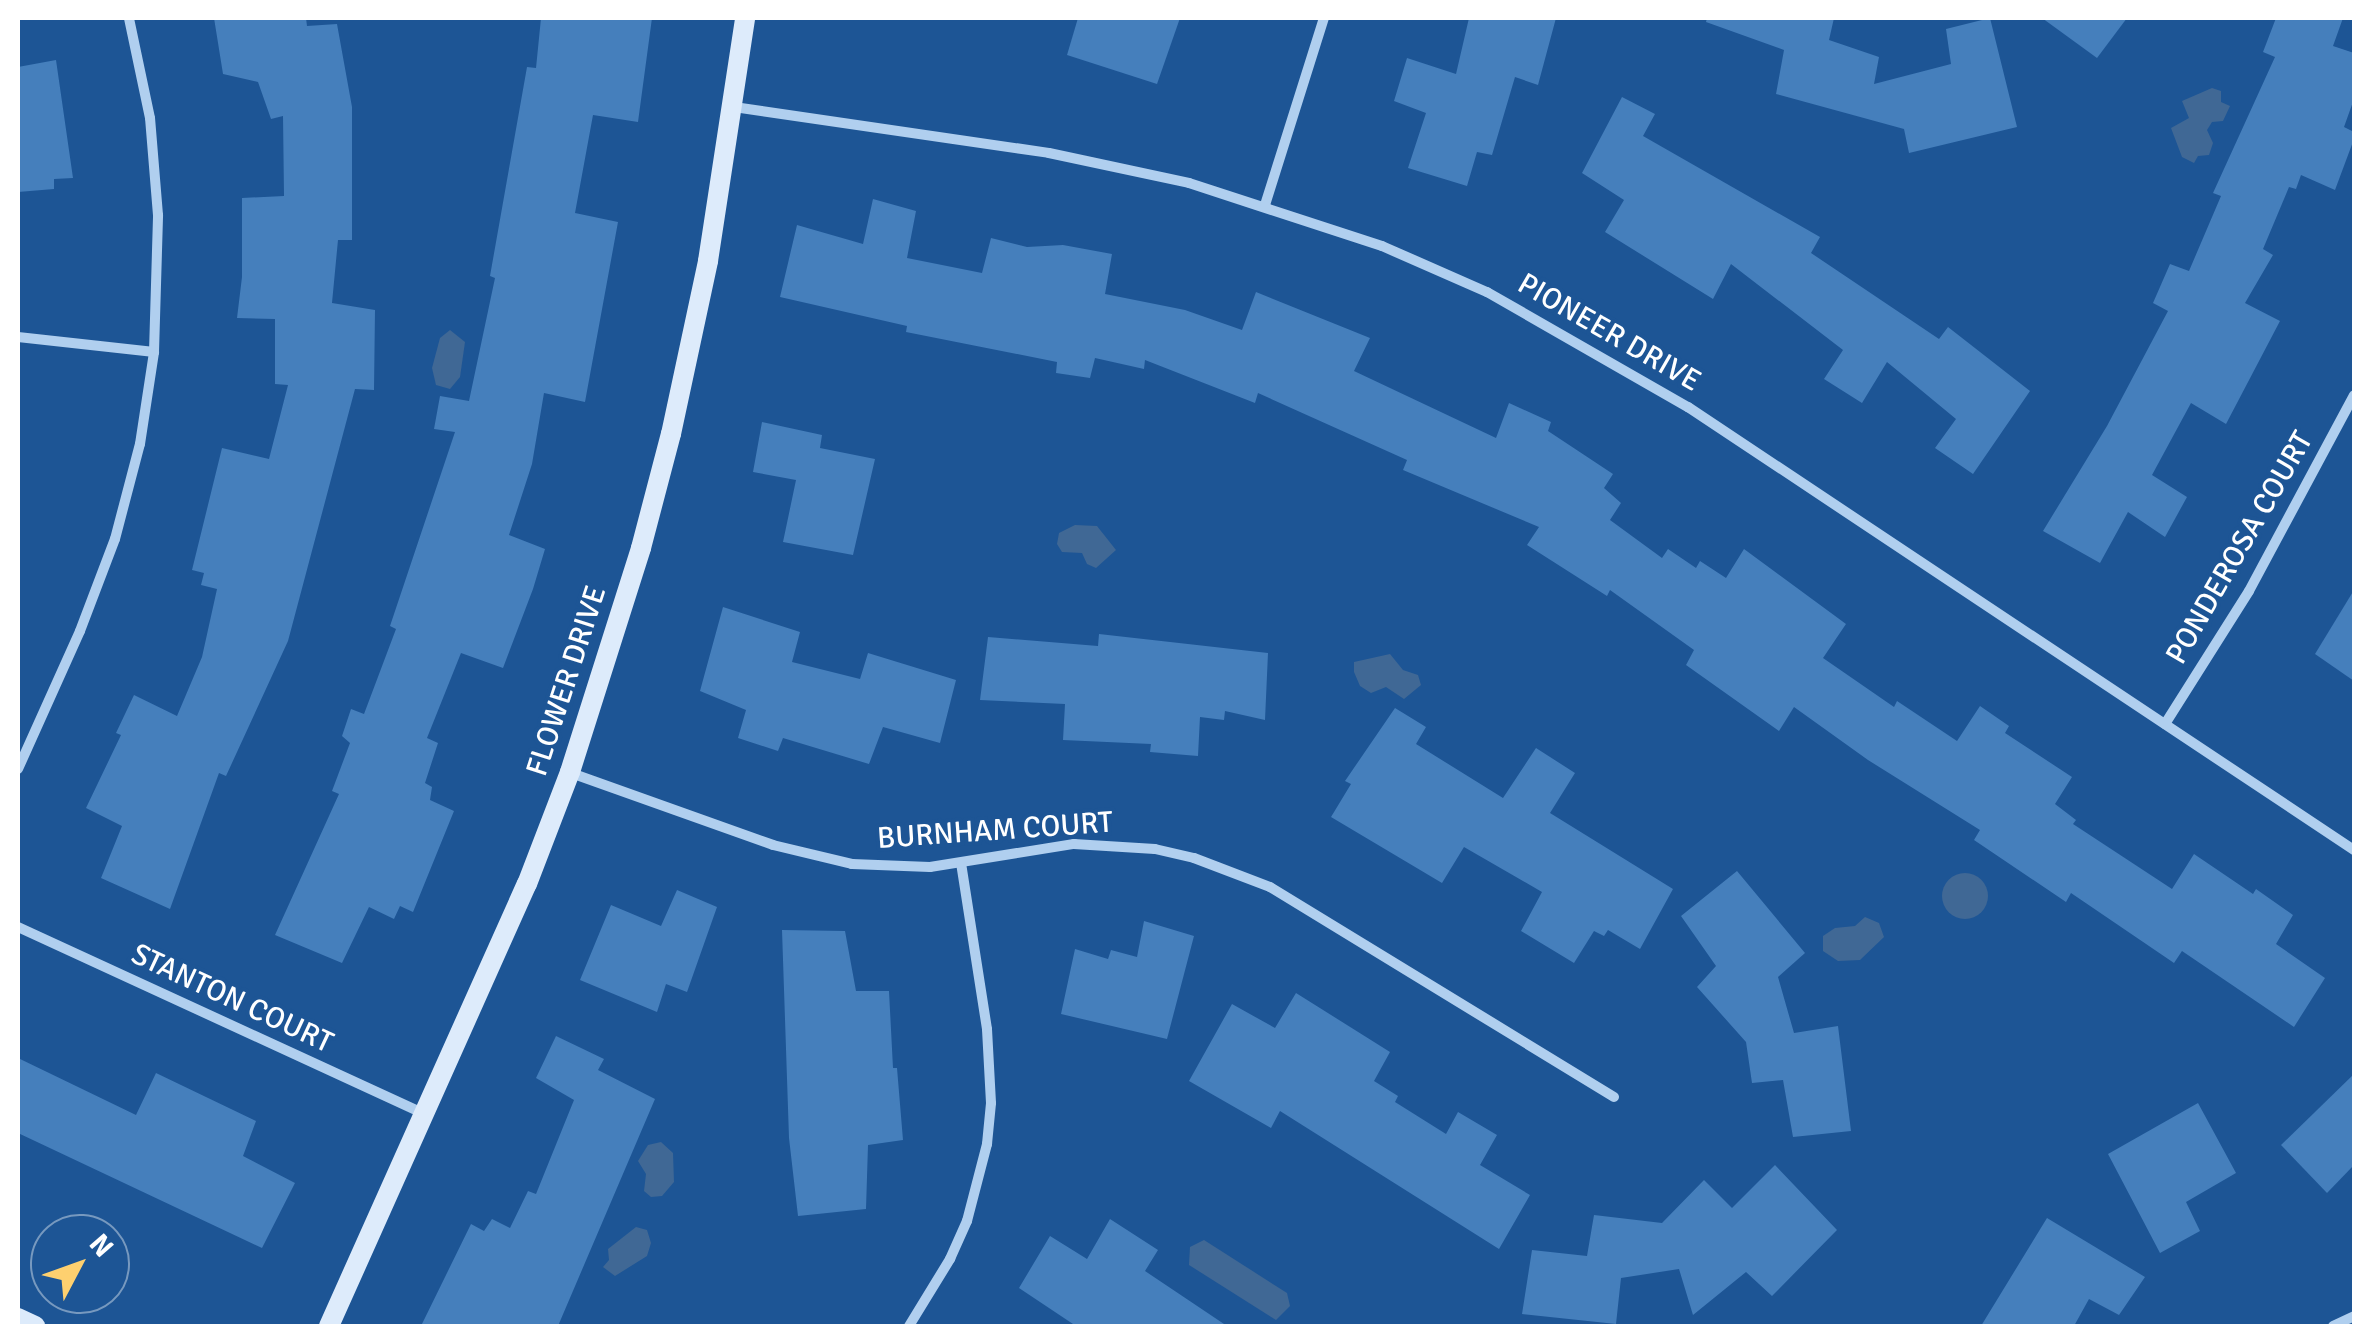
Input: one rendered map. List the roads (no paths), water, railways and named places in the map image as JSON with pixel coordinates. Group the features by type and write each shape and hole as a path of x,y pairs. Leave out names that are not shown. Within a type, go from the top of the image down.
{"street":[{"path":"18,769 80,631 115,539 140,444 154,352 158,215 150,118 129,18"},
{"name":"FLOWER DRIVE","path":"329,1326 527,884 570,772 641,548 671,434 708,261 745,18"},
{"path":"1265,205 1324,18"},
{"name":"PIONEER DRIVE","path":"734,108 1049,153 1265,205 1382,246 1487,292 1615,361 2354,850"},
{"path":"18,337 154,352"},
{"name":"PONDEROSA COURT","path":"2165,724 2249,590 2354,394"},
{"name":"BURNHAM COURT","path":"570,772 812,857 892,868 961,862 1074,844 1116,845 1168,852 1233,871 1270,887 1614,1097"},
{"path":"909,1326 961,1234 987,1144 991,1103 987,1029 961,862"},
{"name":"STANTON COURT","path":"18,927 426,1115"},
{"path":"2334,1326 2354,1316"},
{"path":"18,1318 35,1326"}],"water":[{"path":"2212,88 2221,91 2221,102 2230,106 2223,121 2212,122 2207,130 2213,143 2209,155 2198,156 2194,163 2182,157 2171,128 2189,118 2182,101"},
{"path":"450,330 465,342 460,377 450,389 436,385 432,368 440,338"},
{"path":"1075,525 1097,526 1116,550 1096,568 1087,564 1082,553 1062,552 1057,544 1059,533"},
{"path":"1390,654 1403,670 1418,675 1421,685 1404,699 1386,687 1371,693 1360,686 1354,672 1354,662"},
{"path":"1965,873 1981,880 1988,896 1981,912 1965,919 1949,912 1942,896 1949,880"},
{"path":"1865,917 1879,923 1884,937 1860,960 1838,961 1823,951 1823,936 1835,928 1855,926"},
{"path":"661,1142 673,1153 674,1182 662,1196 651,1197 644,1191 646,1174 638,1161 648,1145"},
{"path":"636,1227 647,1230 651,1243 647,1256 615,1276 603,1267 609,1260 608,1249"},
{"path":"1204,1240 1287,1293 1290,1306 1276,1320 1189,1265 1190,1247"}]}
